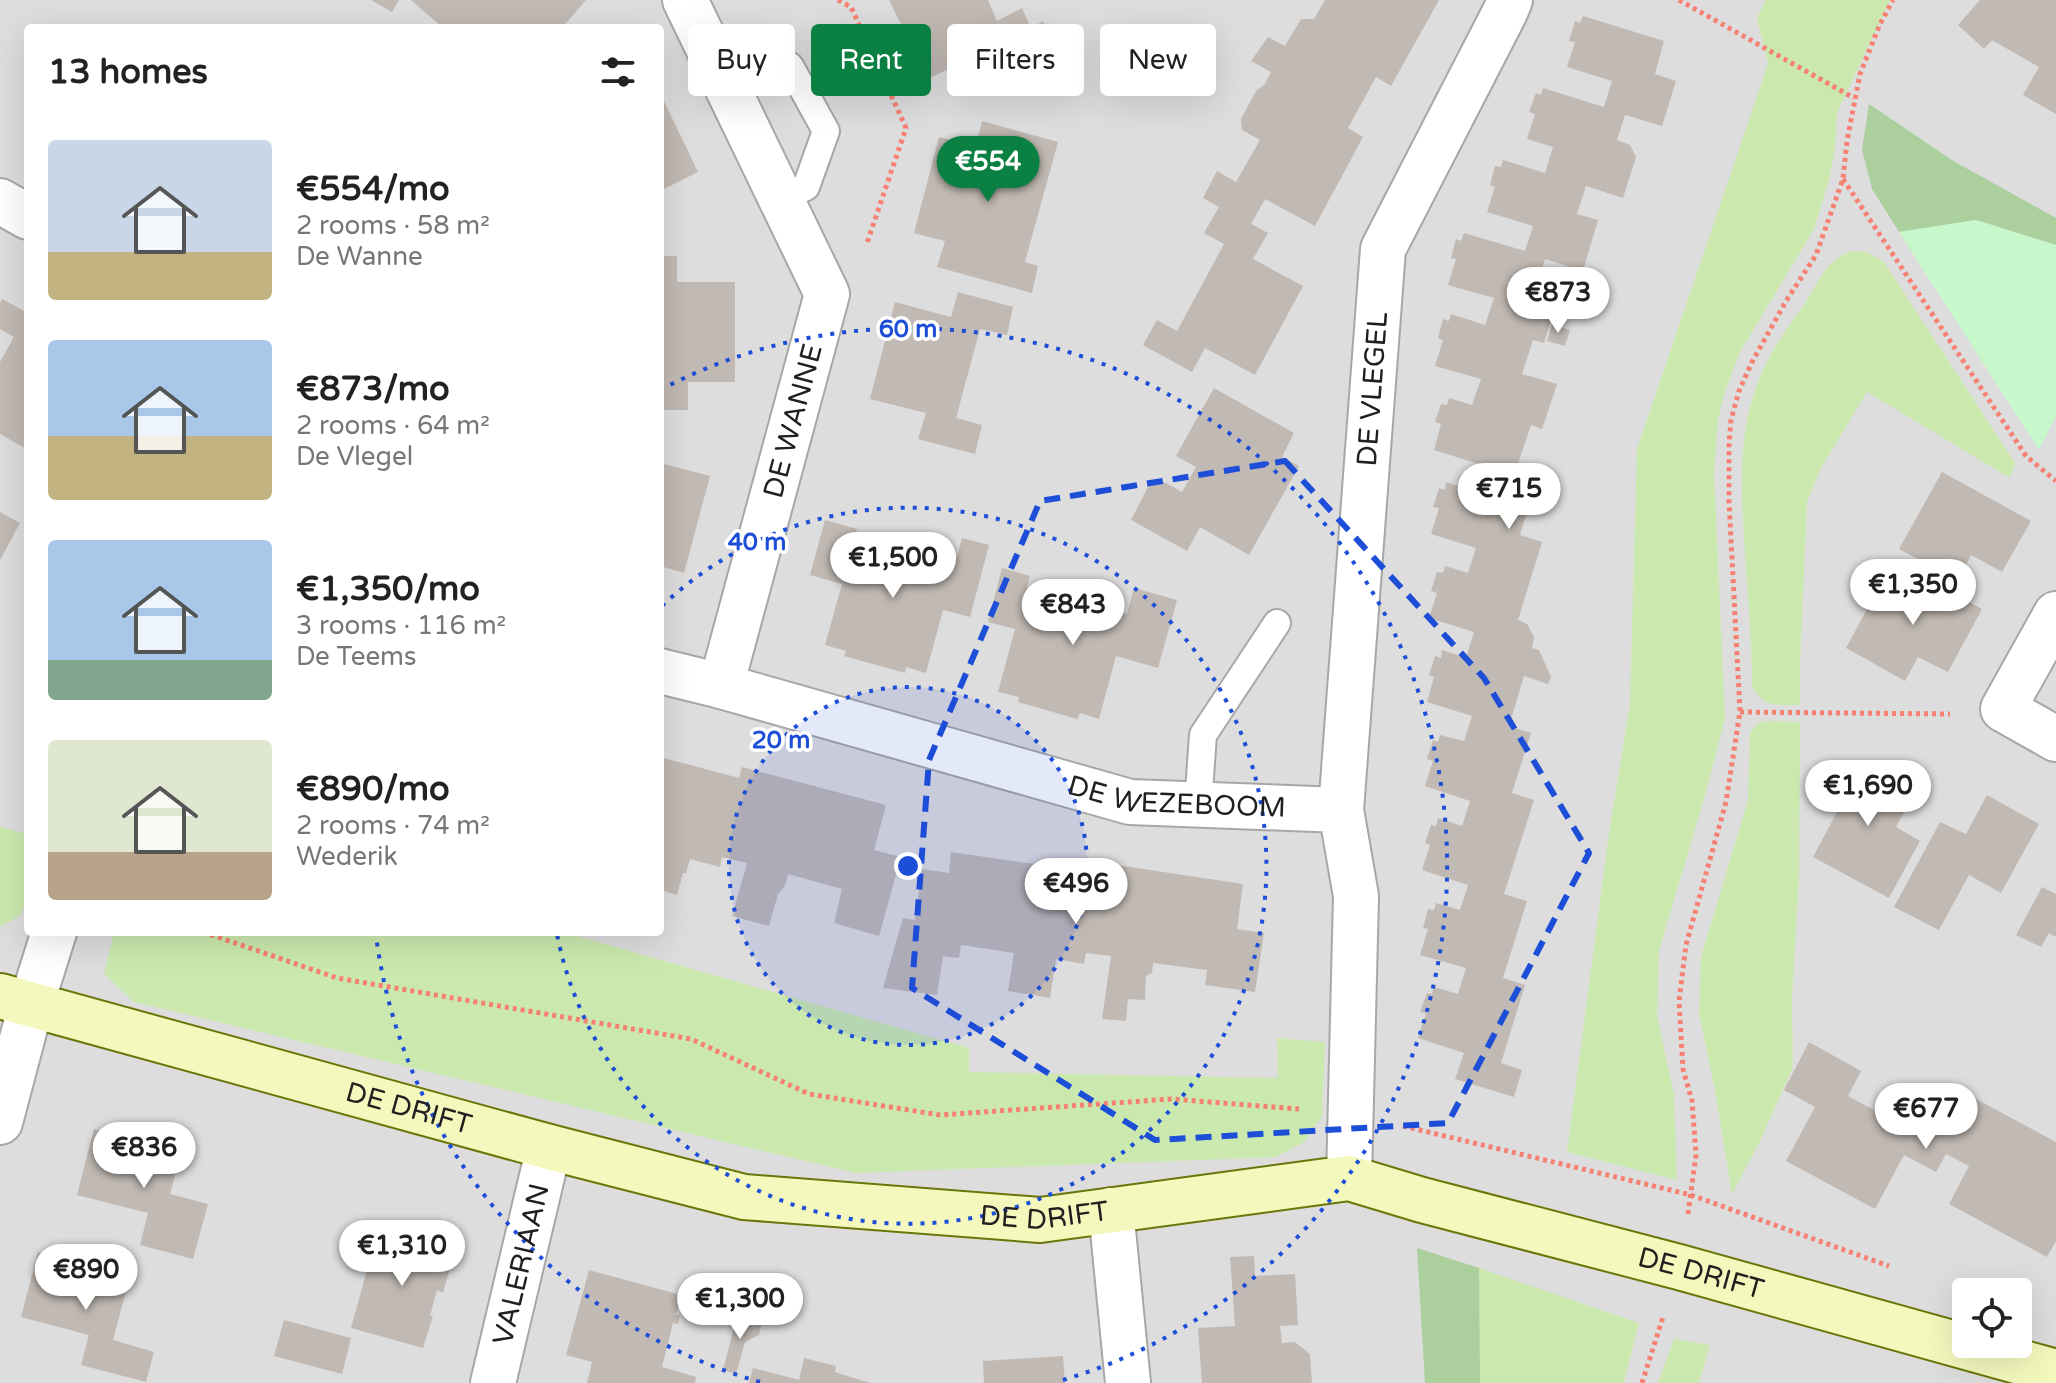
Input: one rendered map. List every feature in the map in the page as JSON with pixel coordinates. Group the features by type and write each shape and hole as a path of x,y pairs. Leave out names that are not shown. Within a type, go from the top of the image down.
{"street":[{"path":"685,0 697,24"},
{"name":"DE VLEGEL","path":"1341,810 1383,249 1510,0"},
{"path":"731,96 827,294"},
{"path":"0,201 24,215"},
{"name":"DE WANNE","path":"721,686 827,294"},
{"path":"2056,614 2003,709 2056,739"},
{"name":"DE WEZEBOOM","path":"664,672 1130,802 1341,810"},
{"path":"1341,810 1356,896 1349,1178"},
{"path":"0,1122 15,1001 52,936"},
{"name":"DE DRIFT","path":"15,1001 744,1197 1040,1220 1349,1178 2056,1372"},
{"name":"VALERIAAN","path":"493,1383 549,1147"},
{"path":"1111,1210 1128,1383"}],"lane":[{"path":"780,198 806,187 826,131 795,75"},
{"path":"1198,805 1203,735 1277,623"}],"path":[{"path":"827,294 856,274 906,128 851,7 838,0"},
{"path":"1679,0 1854,98"},
{"path":"1642,1383 1679,1267 1691,1195 1696,1155 1692,1101 1683,1069 1679,1001 1686,945 1726,802 1740,712 1729,501 1731,420 1752,362 1816,255 1843,179 1860,74 1893,0"},
{"path":"1843,179 2026,456 2056,481"},
{"path":"1740,712 1939,715 2003,709"},
{"path":"215,936 337,978 691,1039 809,1094 940,1115 1171,1099 1351,1114 1691,1195 1892,1267"}],"highlighted area":[{"path":"1285,461 1484,678 1589,853 1448,1123 1155,1140 912,988 929,760 1040,501"}],"shaded area":[{"path":"0,0 2056,0 2056,1383 0,1383"}],"green space":[{"path":"1766,0 1890,0 1837,113 1829,180 1814,229 1740,352 1718,420 1714,473 1725,718 1659,951 1657,1016 1674,1095 1677,1180 1567,1152 1609,833 1630,704 1637,449 1768,64 1757,18"},
{"path":"1869,104 1955,162 2056,218 2056,245 1976,220 1899,232 1872,189 1862,150"},
{"path":"1976,220 2056,245 2056,416 2039,450 1899,232"},
{"path":"1853,251 1867,252 1884,262 2015,463 2010,478 1867,392 1820,470 1807,502 1800,705 1772,704 1761,698 1752,686 1742,499 1742,460 1747,421 1758,382 1779,341 1829,265"},
{"path":"1800,722 1793,1067 1732,1194 1699,1013 1701,957 1748,800 1750,733 1758,723"},
{"path":"0,827 24,833 24,906 21,915 0,927"},
{"path":"113,936 577,936 969,1048 969,1072 1278,1078 1277,1038 1325,1042 1322,1117 1304,1142 1276,1157 856,1173 134,1002 104,974"},
{"path":"1417,1248 1479,1268 1480,1383 1425,1383"},
{"path":"1479,1268 1639,1323 1624,1383 1480,1383"},
{"path":"1674,1339 1710,1345 1699,1383 1658,1383"}],"building":[{"path":"371,0 399,0 392,12"},
{"path":"411,0 586,0 565,24 438,24"},
{"path":"889,0 988,0 997,21 1022,8 1029,24 947,24 947,70 931,78 931,24 901,24"},
{"path":"1325,0 1439,0 1391,86 1376,77 1348,128 1363,137 1315,226 1265,199 1251,224 1268,233 1253,259 1303,286 1255,375 1205,348 1192,372 1143,345 1157,320 1177,331 1224,244 1204,233 1219,207 1203,198 1217,171 1236,182 1260,140 1242,130 1241,119 1256,91 1265,84 1271,72 1251,61 1268,37 1285,46 1301,19 1314,19"},
{"path":"1980,0 2056,0 2056,114 2023,95 2039,67 1992,40 1984,49 1958,25"},
{"path":"1583,16 1664,41 1655,74 1676,81 1662,126 1625,115 1617,140 1630,145 1636,157 1623,198 1586,186 1577,214 1598,220 1583,271 1545,259 1535,293 1557,300 1544,343 1533,340 1522,374 1557,384 1542,429 1531,425 1515,473 1537,480 1520,535 1542,542 1518,620 1527,624 1534,637 1532,648 1539,650 1551,677 1548,684 1524,676 1509,726 1531,733 1512,793 1534,800 1504,894 1527,901 1503,978 1525,985 1501,1063 1522,1070 1514,1097 1455,1079 1464,1053 1418,1038 1426,1013 1420,1012 1427,993 1432,994 1434,987 1458,994 1466,968 1420,955 1428,929 1423,928 1428,909 1434,910 1436,903 1460,910 1468,885 1422,870 1430,845 1425,843 1431,825 1436,826 1438,818 1462,826 1470,801 1425,786 1433,761 1427,759 1433,740 1438,742 1440,735 1464,741 1472,716 1427,702 1434,677 1429,675 1435,656 1441,658 1442,650 1466,658 1474,632 1429,618 1437,593 1431,591 1437,572 1443,573 1445,566 1468,573 1476,548 1431,534 1439,508 1433,507 1439,488 1445,490 1446,482 1470,490 1479,464 1434,450 1441,424 1435,422 1441,404 1447,405 1449,398 1472,405 1481,379 1435,366 1443,340 1438,338 1443,319 1449,321 1451,314 1485,325 1494,298 1448,285 1456,259 1451,258 1456,239 1461,241 1464,233 1525,251 1533,226 1487,212 1495,187 1490,185 1495,166 1501,167 1503,160 1545,173 1553,147 1527,139 1535,114 1529,112 1536,93 1541,95 1543,88 1604,107 1612,81 1567,67 1575,42 1569,41 1575,21 1580,23"},
{"path":"664,101 698,172 664,189"},
{"path":"982,121 1058,142 1025,262 1038,266 1032,293 937,267 945,241 914,233 939,137 976,147"},
{"path":"664,256 677,256 677,282 735,282 735,382 688,382 688,410 664,410"},
{"path":"958,292 1013,307 1007,335 980,329 956,418 982,425 975,454 918,439 926,413 870,399 895,302 951,317"},
{"path":"2,299 24,311 24,448 0,434 0,362 14,337 0,329"},
{"path":"1552,324 1570,330 1565,346 1547,341"},
{"path":"1214,388 1294,433 1282,457 1299,466 1249,555 1200,527 1187,551 1131,520 1149,485 1164,482 1182,492 1196,467 1176,456"},
{"path":"664,464 710,476 684,573 664,567"},
{"path":"1942,472 2031,521 2002,572 1971,555 1958,580 1899,549"},
{"path":"0,512 20,523 0,560"},
{"path":"825,520 857,529 854,540 863,543 871,557 869,567 928,583 933,562 947,554 957,557 962,538 989,545 970,617 943,610 926,673 906,667 905,673 844,656 846,651 825,645 842,584 810,575"},
{"path":"1002,568 1030,576 1027,587 1037,589 1045,602 1042,613 1101,629 1104,618 1117,611 1127,614 1134,588 1177,600 1158,668 1116,656 1099,719 1080,713 1077,719 1018,702 1019,697 998,692 1015,629 988,622"},
{"path":"1887,572 1932,597 1938,585 1982,609 1948,672 1918,657 1905,681 1846,648"},
{"path":"664,758 739,778 742,767 886,805 874,850 901,857 879,936 834,923 842,889 788,874 785,886 778,894 769,926 732,916 747,863 722,857 720,867 690,859 677,895 664,891"},
{"path":"1866,760 1917,788 1896,827 1920,841 1889,898 1813,857 1838,810 1824,801 1821,792 1823,784 1830,776 1837,774 1846,774 1855,780"},
{"path":"1987,795 2039,824 2001,893 1969,875 1939,930 1894,907 1940,822 1966,834"},
{"path":"951,852 1095,873 1097,862 1243,884 1237,929 1264,933 1255,992 1205,985 1207,970 1153,963 1152,973 1146,976 1145,1000 1128,999 1126,1021 1102,1019 1111,956 1086,953 1084,964 1056,959 1050,998 1008,991 1014,953 961,945 959,958 943,956 937,995 883,988 903,918 915,920 922,869 949,873"},
{"path":"2042,887 2056,894 2056,937 2049,933 2041,947 2016,935"},
{"path":"1809,1042 1861,1071 1848,1096 1896,1122 1914,1089 1965,1117 1976,1099 2056,1142 2056,1241 2047,1257 1949,1204 1969,1166 1946,1154 1936,1172 1904,1155 1875,1209 1786,1161 1815,1107 1784,1090"},
{"path":"94,1129 181,1152 170,1194 208,1204 193,1259 140,1245 148,1213 77,1195"},
{"path":"378,1230 455,1251 443,1293 437,1290 423,1348 351,1328"},
{"path":"38,1252 130,1276 113,1340 154,1352 146,1382 81,1365 89,1335 21,1317"},
{"path":"1254,1256 1255,1276 1295,1274 1298,1325 1280,1326 1282,1343 1295,1342 1310,1354 1312,1383 1202,1383 1198,1328 1235,1326 1230,1257"},
{"path":"589,1270 681,1295 676,1315 680,1315 678,1324 673,1323 662,1367 696,1377 695,1383 587,1383 592,1362 566,1355"},
{"path":"737,1315 762,1322 759,1335 745,1342 736,1374 723,1370"},
{"path":"284,1320 351,1338 342,1374 274,1356"},
{"path":"1063,1356 1065,1383 984,1383 983,1361"},
{"path":"804,1358 836,1366 835,1372 870,1383 749,1383 753,1368 799,1380"}]}
